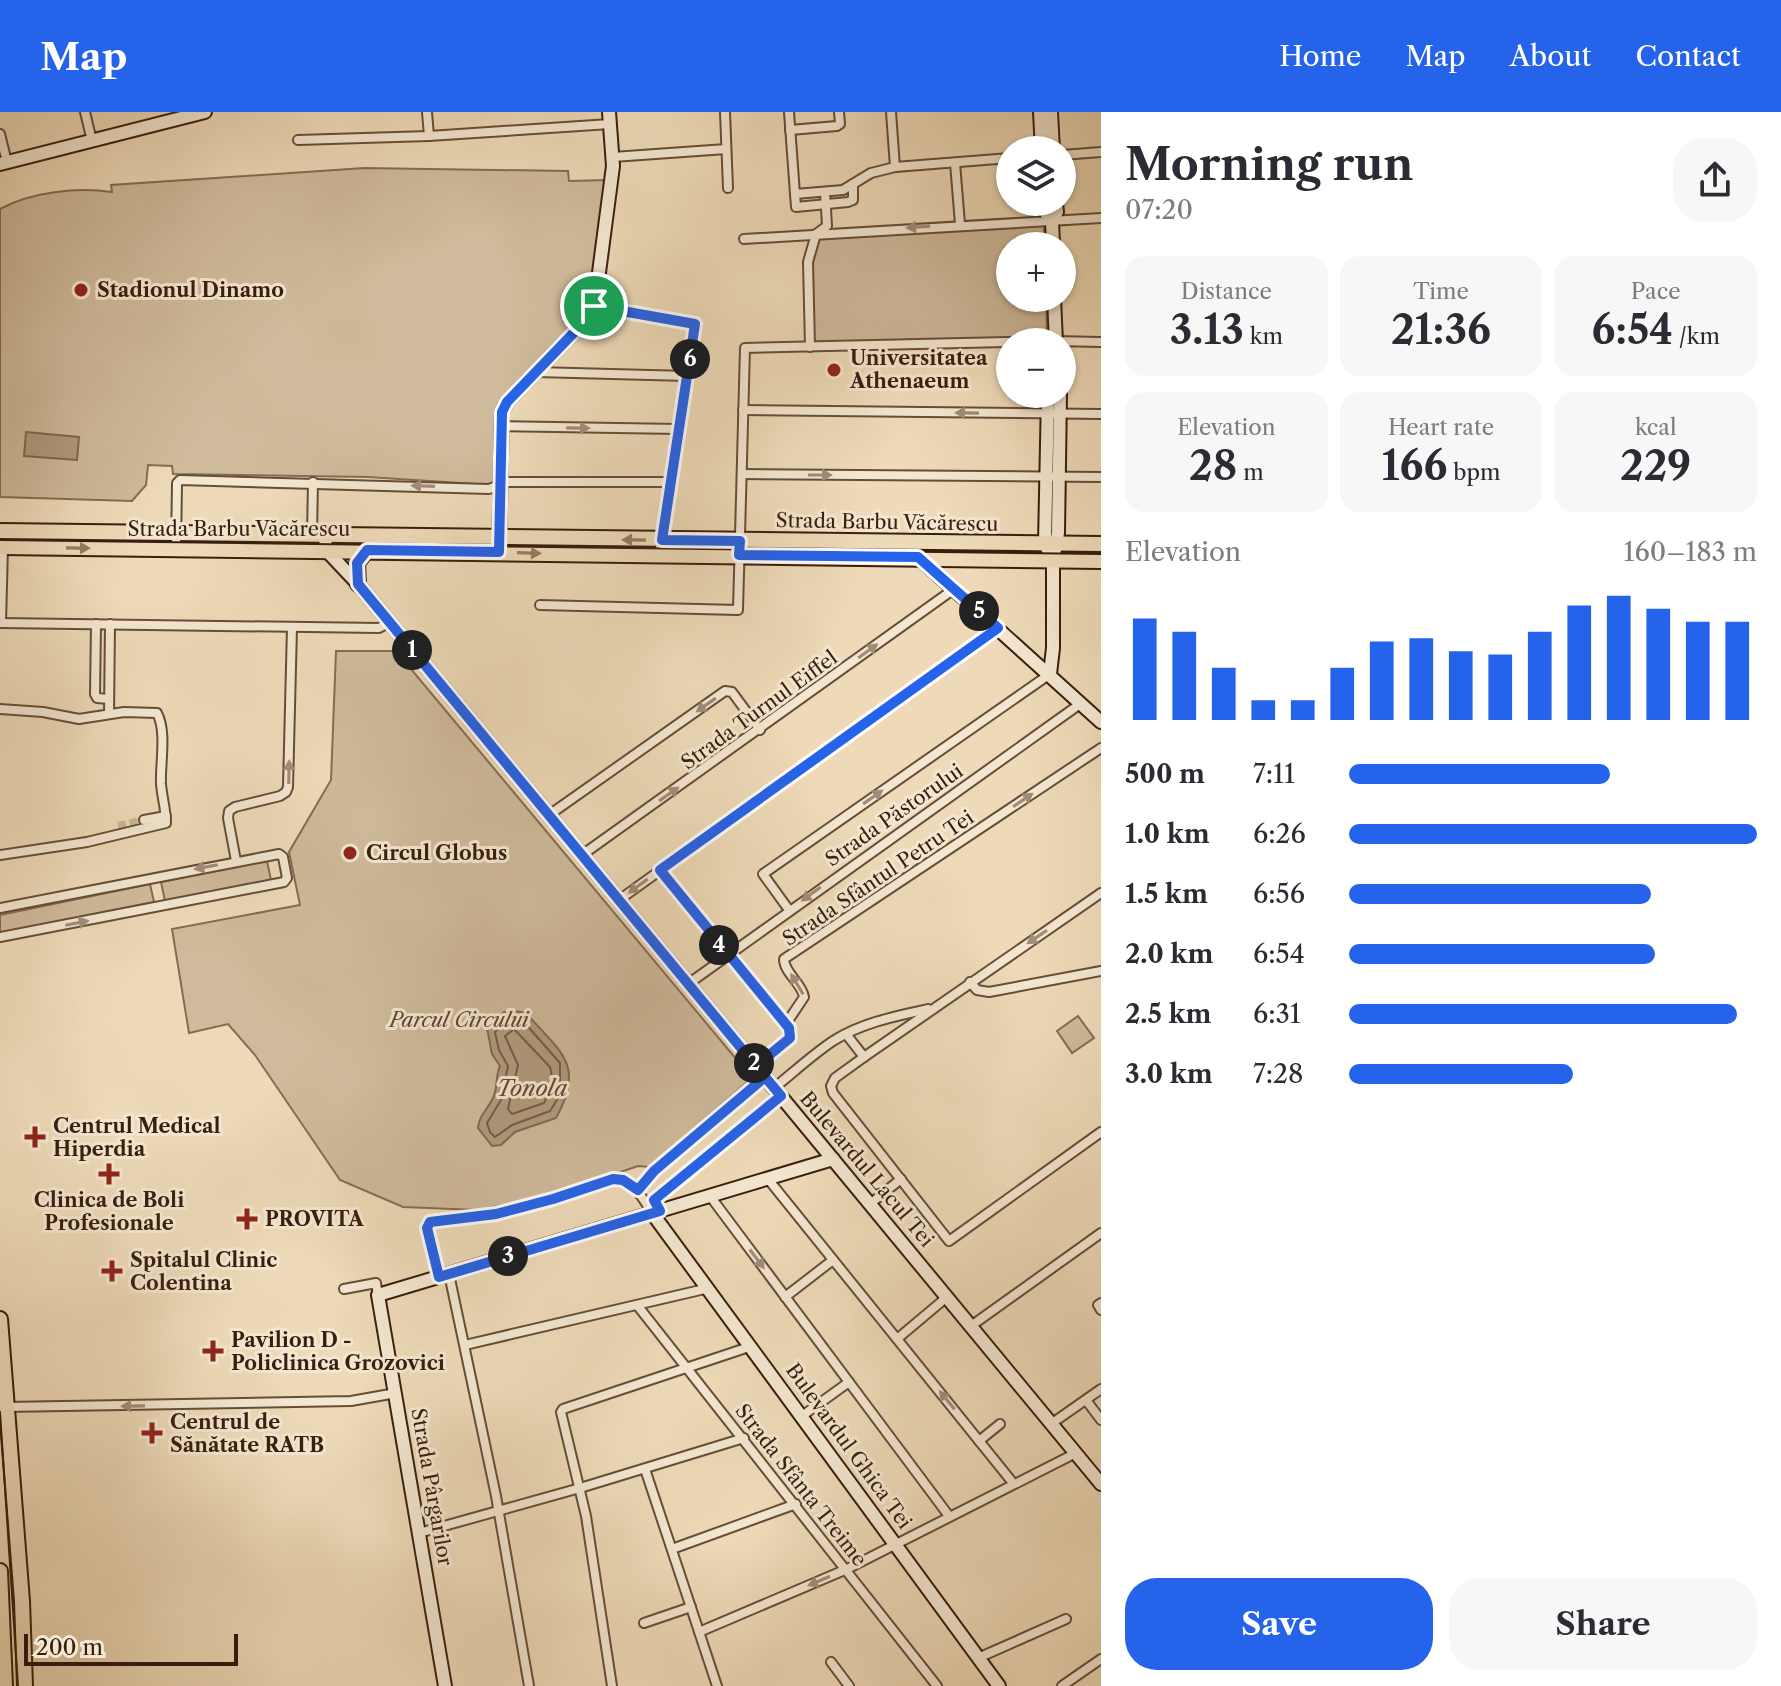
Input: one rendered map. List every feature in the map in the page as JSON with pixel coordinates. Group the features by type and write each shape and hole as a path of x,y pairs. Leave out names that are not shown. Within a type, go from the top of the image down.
{"main road":[{"name":"Strada Barbu Văcărescu","path":"0,531 176,541"},
{"name":"Strada Barbu Văcărescu","path":"2,547 321,540 660,548 1101,544"},
{"name":"Strada Barbu Văcărescu","path":"321,540 342,549 367,550 499,545"},
{"name":"Strada Barbu Văcărescu","path":"740,548 940,558 1101,561"},
{"path":"358,584 357,563 367,550"},
{"path":"0,1319 3,1407 23,1615 25,1686"},
{"path":"0,1571 5,1686"}],"street":[{"path":"85,112 92,141"},
{"path":"0,134 3,163 205,112"},
{"path":"427,112 429,136"},
{"path":"725,112 728,188"},
{"path":"789,112 796,207 853,200 853,184"},
{"path":"790,130 837,126 840,124 839,112"},
{"path":"891,112 895,167"},
{"path":"1040,112 1041,136"},
{"path":"1051,112 1052,136"},
{"path":"298,140 429,136 610,118 613,157 594,306 586,320 504,406 500,426 499,545"},
{"path":"613,157 726,149"},
{"path":"1076,154 1101,152"},
{"path":"795,194 843,190 871,173 895,167 996,159"},
{"path":"955,163 960,224"},
{"path":"810,347 807,276 816,234 827,226 825,192"},
{"path":"1049,216 1052,220"},
{"path":"1052,232 1054,216"},
{"path":"744,239 1101,218"},
{"path":"594,306 695,324 660,548"},
{"path":"1076,342 1101,342"},
{"path":"540,605 738,610 745,348 996,343"},
{"path":"535,372 688,376"},
{"path":"1052,408 1054,413"},
{"path":"789,910 763,874 1050,674 1053,648 1051,544 1056,408"},
{"path":"743,410 1101,414"},
{"path":"500,426 679,429"},
{"path":"742,474 1101,477"},
{"path":"176,541 177,483 180,480 489,489 500,483 671,482"},
{"path":"313,482 321,540"},
{"name":"Bulevardul Lacul Tei","path":"321,540 1101,1484"},
{"path":"2,547 0,623 379,628 390,622"},
{"name":"Bulevardul Lacul Tei","path":"342,549 358,584"},
{"path":"918,557 1101,722"},
{"path":"940,558 937,565 942,577"},
{"name":"Strada Turnul Eiffel","path":"582,855 954,589"},
{"path":"96,624 95,694 97,698 109,699"},
{"path":"109,714 110,624"},
{"path":"236,861 229,811 280,796 288,787 292,627"},
{"path":"619,900 998,628"},
{"path":"1026,654 1037,657 1053,648"},
{"path":"549,815 725,691 729,690 735,695 760,730"},
{"name":"Strada Păstorului","path":"688,984 1080,704"},
{"path":"0,709 43,712 79,719 152,711 160,717 166,816 166,823 87,842 0,855"},
{"name":"Strada Sfântul Petru Tei","path":"756,1066 790,1038 787,1026 804,997 802,989 784,966 784,959 1101,748"},
{"path":"144,820 166,816"},
{"path":"0,908 236,861 279,854 283,857 286,880 0,937"},
{"path":"660,870 787,1026"},
{"path":"1101,893 864,1057 835,1078 831,1086 833,1093 949,1241 1101,1132"},
{"path":"970,982 977,990 989,992 1101,971"},
{"path":"640,1187 654,1171 846,1034 886,1019 933,1008"},
{"path":"846,1034 864,1057"},
{"path":"655,1208 773,1087"},
{"path":"344,1289 376,1283 378,1295 655,1208 710,1196 833,1159"},
{"path":"529,1686 499,1512 465,1345 427,1228 430,1222 496,1214 613,1179 640,1187 655,1208"},
{"path":"768,1179 1013,1483"},
{"path":"870,1204 901,1179"},
{"path":"710,1196 949,1516"},
{"name":"Bulevardul Ghica Tei","path":"655,1208 659,1224 667,1230 999,1686"},
{"path":"971,1326 1101,1233"},
{"path":"785,1297 833,1260"},
{"path":"465,1345 709,1288"},
{"name":"Strada Pârgarilor","path":"378,1295 445,1686"},
{"path":"897,1339 947,1297"},
{"name":"Strada Sfânta Treime","path":"637,1305 937,1686"},
{"path":"612,1686 580,1488 562,1416 563,1409 752,1346"},
{"path":"802,1416 849,1382"},
{"path":"1051,1424 1101,1389"},
{"path":"3,1407 351,1401 396,1393"},
{"path":"1086,1400 1101,1420"},
{"path":"979,1441 1000,1424"},
{"path":"419,1533 744,1438"},
{"path":"699,1632 847,1569 1076,1453"},
{"path":"645,1469 717,1686"},
{"path":"672,1549 796,1504"},
{"path":"644,1623 691,1607"},
{"path":"978,1658 1066,1619"},
{"path":"1062,1686 1101,1659"},
{"path":"831,1662 849,1686"}],"green space":[{"path":"364,168 568,171 569,181 608,180 591,291 575,324 497,406 494,480 491,485 368,477 173,474 172,466 148,465 146,485 132,501 0,497 0,209 26,198 54,192 112,192 111,185"},
{"path":"1044,223 1044,232 996,232 996,312 1046,312 1047,328 996,328 996,340 814,343 812,264 819,238"},
{"name":"Parcul Circului","path":"336,651 396,651 752,1078 649,1167 638,1166 550,1196 477,1210 403,1207 340,1180 255,1055 228,1024 189,1033 172,929 300,905 289,852 331,780"},
{"path":"267,861 271,880 165,901 161,882"},
{"path":"150,884 154,902 0,933 0,915"},
{"path":"1078,1016 1094,1038 1072,1053 1057,1031"}],"water":[{"path":"26,432 79,437 77,460 24,456"},
{"name":"Tonola","path":"504,1012 526,1013 558,1049 569,1071 569,1084 556,1118 515,1132 501,1145 492,1146 478,1128 495,1094 500,1066 492,1054 487,1028"}],"tunnel":[{"path":"118,826 144,820"}],"tram line":[{"path":"0,540 1101,554"},
{"path":"0,1412 18,1686"}],"place":[{"name":"Stadionul Dinamo","path":"81,290"},
{"name":"Universitatea Athenaeum","path":"834,370"},
{"name":"Circul Globus","path":"350,853"},
{"name":"Centrul Medical Hiperdia","path":"35,1137"},
{"name":"Clinica de Boli Profesionale","path":"109,1174"},
{"name":"PROVITA","path":"247,1219"},
{"name":"Spitalul Clinic Colentina","path":"112,1271"},
{"name":"Pavilion D - Policlinica Grozovici","path":"213,1351"},
{"name":"Centrul de Sănătate RATB","path":"152,1433"}],"route":[{"path":"594,306 695,324 662,540 740,541 739,555 918,557 998,628 660,870 789,1028 790,1038 756,1066 781,1096 654,1200 660,1211 439,1277 427,1228 430,1222 496,1214 613,1179 623,1180 638,1190 654,1171 765,1077 358,584 358,559 367,550 499,552 500,426 504,406 586,320 594,306"}]}
